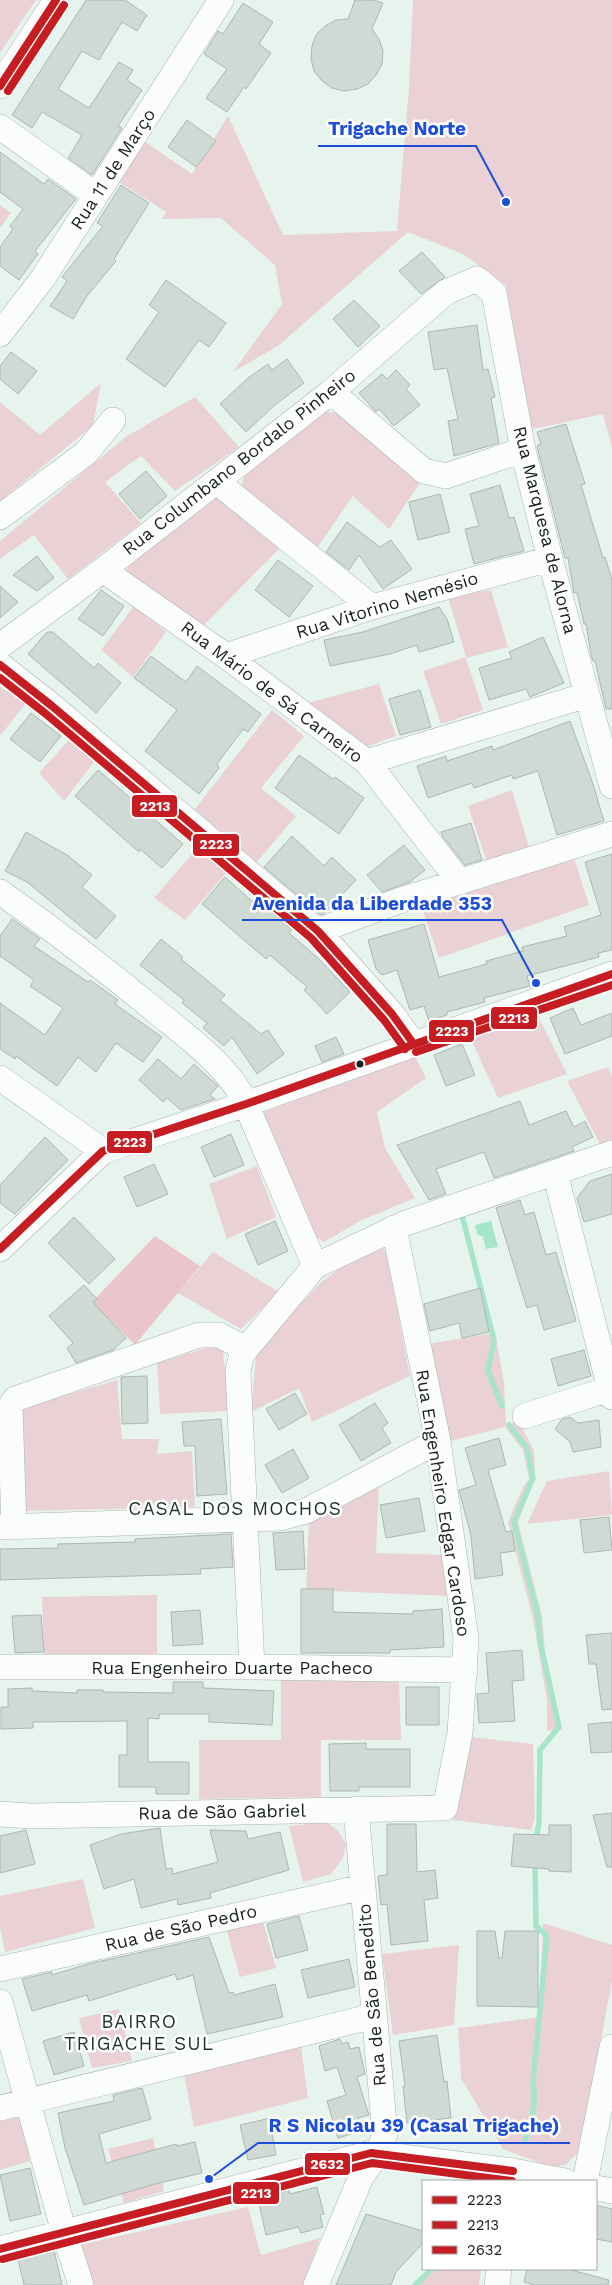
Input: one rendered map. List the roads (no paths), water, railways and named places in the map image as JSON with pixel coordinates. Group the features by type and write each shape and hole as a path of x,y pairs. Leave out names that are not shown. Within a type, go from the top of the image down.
{"street":[{"path":"0,86 56,0"},
{"name":"Rua 11 de Março","path":"0,334 43,278 222,0"},
{"path":"0,127 96,195"},
{"name":"Rua Columbano Bordalo Pinheiro","path":"0,646 103,570 331,392 446,292 477,279"},
{"name":"Rua Marquesa de Alorna","path":"477,279 494,293 523,450 550,559 612,786"},
{"path":"331,392 424,471 446,476 523,450"},
{"path":"0,517 86,453 113,420"},
{"path":"217,482 372,607"},
{"name":"Rua Vitorino Nemésio","path":"226,656 372,607 550,559"},
{"name":"Rua Mário de Sá Carneiro","path":"103,570 226,656 367,762 460,882"},
{"path":"0,666 52,706 318,931 392,1014 414,1043"},
{"path":"367,762 587,696"},
{"path":"318,931 401,900 612,834"},
{"path":"1,896 110,974 187,1037 234,1083 246,1104 314,1266"},
{"path":"0,1249 103,1151 246,1104 612,974"},
{"path":"0,1078 103,1151"},
{"path":"252,1667 238,1371 242,1354 314,1266 394,1228 612,1153"},
{"path":"525,1416 612,1391 555,1173"},
{"name":"Rua Engenheiro Edgar Cardoso","path":"394,1228 438,1441 466,1639 460,1733 445,1808"},
{"path":"246,1349 219,1335 199,1335 15,1399 10,1407 7,1527 280,1518 306,1511 438,1441"},
{"name":"Rua Engenheiro Duarte Pacheco","path":"0,1667 252,1667 465,1670"},
{"name":"Rua de São Gabriel","path":"0,1814 41,1815 445,1808"},
{"name":"Rua de São Benedito","path":"316,2285 361,2177 378,2152 385,2134 356,1809"},
{"name":"Rua de São Pedro","path":"0,1969 363,1886"},
{"path":"0,2002 64,2232 81,2285"},
{"path":"0,2108 374,2016"},
{"path":"585,2180 612,2046"},
{"path":"0,2249 378,2152 513,2176 554,2180"},
{"path":"597,2188 612,2191"},
{"path":"497,2285 500,2270"}],"waterway":[{"path":"462,1215 494,1340 488,1370 502,1406"},
{"path":"509,1425 527,1448 533,1478 514,1522 538,1616 540,1641 559,1727 540,1750 539,1823 536,1840"},
{"path":"525,2140 532,2119 534,2105 533,2083 547,1936 536,1926 535,1862"},
{"path":"415,2285 431,2270"}],"place":[{"name":"Trigache Norte","path":"506,202"},
{"name":"Avenida da Liberdade 353","path":"536,983"},
{"name":"R S Nicolau 39 (Casal Trigache)","path":"209,2179"}],"district":[{"name":"CASAL DOS MOCHOS","path":"235,1508"},
{"name":"BAIRRO TRIGACHE SUL","path":"139,2032"}]}
